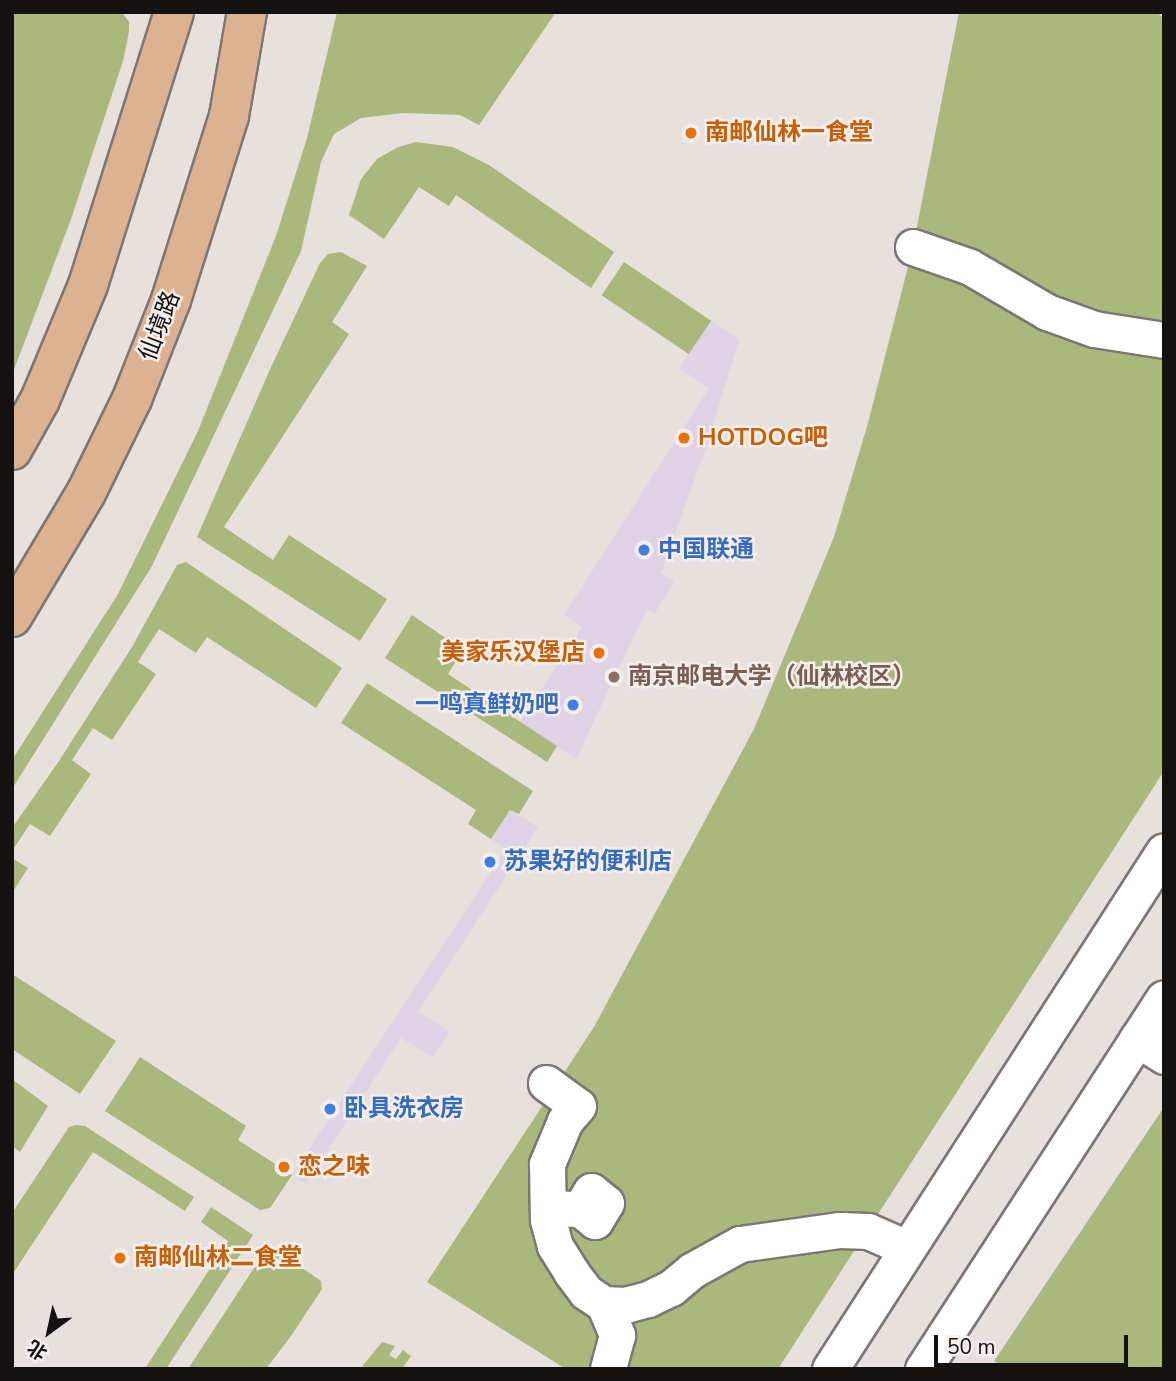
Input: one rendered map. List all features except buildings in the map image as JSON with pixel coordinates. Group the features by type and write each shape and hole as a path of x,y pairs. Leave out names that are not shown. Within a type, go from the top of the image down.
{"main road":[{"path":"12,450 40,400 88,285 174,12"},
{"name":"仙境路","path":"12,617 86,493 132,399 171,300 229,116 247,12"}],"street":[{"path":"913,247 970,267 1046,312 1094,329 1164,340"},
{"path":"830,1369 1164,851"},
{"path":"923,1369 1150,1048 1164,998"},
{"path":"546,1083 578,1106 565,1121 547,1164 564,1209 555,1246 586,1292 604,1304 625,1305 648,1299 671,1288 691,1271 740,1244 840,1230 868,1231 907,1248"},
{"path":"604,1304 617,1335 608,1369"}],"shaded area":[{"path":"711,320 739,340 707,445 661,573 674,582 655,613 647,609 576,759 520,722 582,627 564,615 709,388 679,368"},
{"path":"510,810 538,827 418,1012 450,1031 433,1057 401,1038 306,1184 292,1175 506,849 491,839"}],"green space":[{"path":"12,12 122,12 129,22 129,32 123,61 71,219 12,375"},
{"path":"337,12 556,12 479,125 460,115 403,113 361,118 334,134 321,162 301,251 152,566 12,789 12,760 118,594 198,431 276,236 307,138"},
{"path":"959,12 1157,12 1164,19 1164,771 778,1369 566,1369 427,1282 594,1027 754,729 834,537 868,423 913,247"},
{"path":"416,142 453,147 489,165 614,252 591,288 456,195 449,206 419,187 384,239 349,215 361,179 377,159 398,147"},
{"path":"341,252 367,266 332,322 349,334 224,527 273,560 289,535 387,599 360,641 197,537 271,367 320,263 328,254"},
{"path":"624,262 711,321 689,354 602,295"},
{"path":"186,562 342,668 316,708 207,637 196,653 159,629 138,662 156,674 112,740 93,728 72,760 91,774 50,836 30,824 12,851 12,828 59,761 132,647 177,565"},
{"path":"412,615 463,650 448,674 557,746 547,762 385,658"},
{"path":"367,683 533,791 519,814 510,810 491,839 468,824 476,810 341,723"},
{"path":"12,858 28,868 12,893"},
{"path":"12,974 116,1041 80,1094 12,1049"},
{"path":"140,1057 246,1126 238,1140 292,1175 270,1208 260,1210 105,1111"},
{"path":"12,1079 48,1106 20,1152 12,1146"},
{"path":"1164,1107 1164,1369 1005,1369 994,1361"},
{"path":"85,1126 194,1197 185,1211 93,1152 12,1275 12,1213 69,1127"},
{"path":"211,1207 253,1235 166,1369 149,1369 146,1367 228,1241 201,1222"},
{"path":"269,1245 321,1281 322,1289 266,1369 188,1369"},
{"path":"382,1342 395,1346 389,1355 396,1359 403,1350 411,1356 402,1369 360,1369"}],"place":[{"name":"南邮仙林一食堂","path":"691,133"},
{"name":"HOTDOG吧","path":"684,438"},
{"name":"中国联通","path":"644,550"},
{"name":"美家乐汉堡店","path":"599,653"},
{"name":"南京邮电大学（仙林校区）","path":"614,677"},
{"name":"一鸣真鲜奶吧","path":"573,705"},
{"name":"苏果好的便利店","path":"490,862"},
{"name":"卧具洗衣房","path":"330,1109"},
{"name":"恋之味","path":"284,1167"},
{"name":"南邮仙林二食堂","path":"120,1258"}]}
